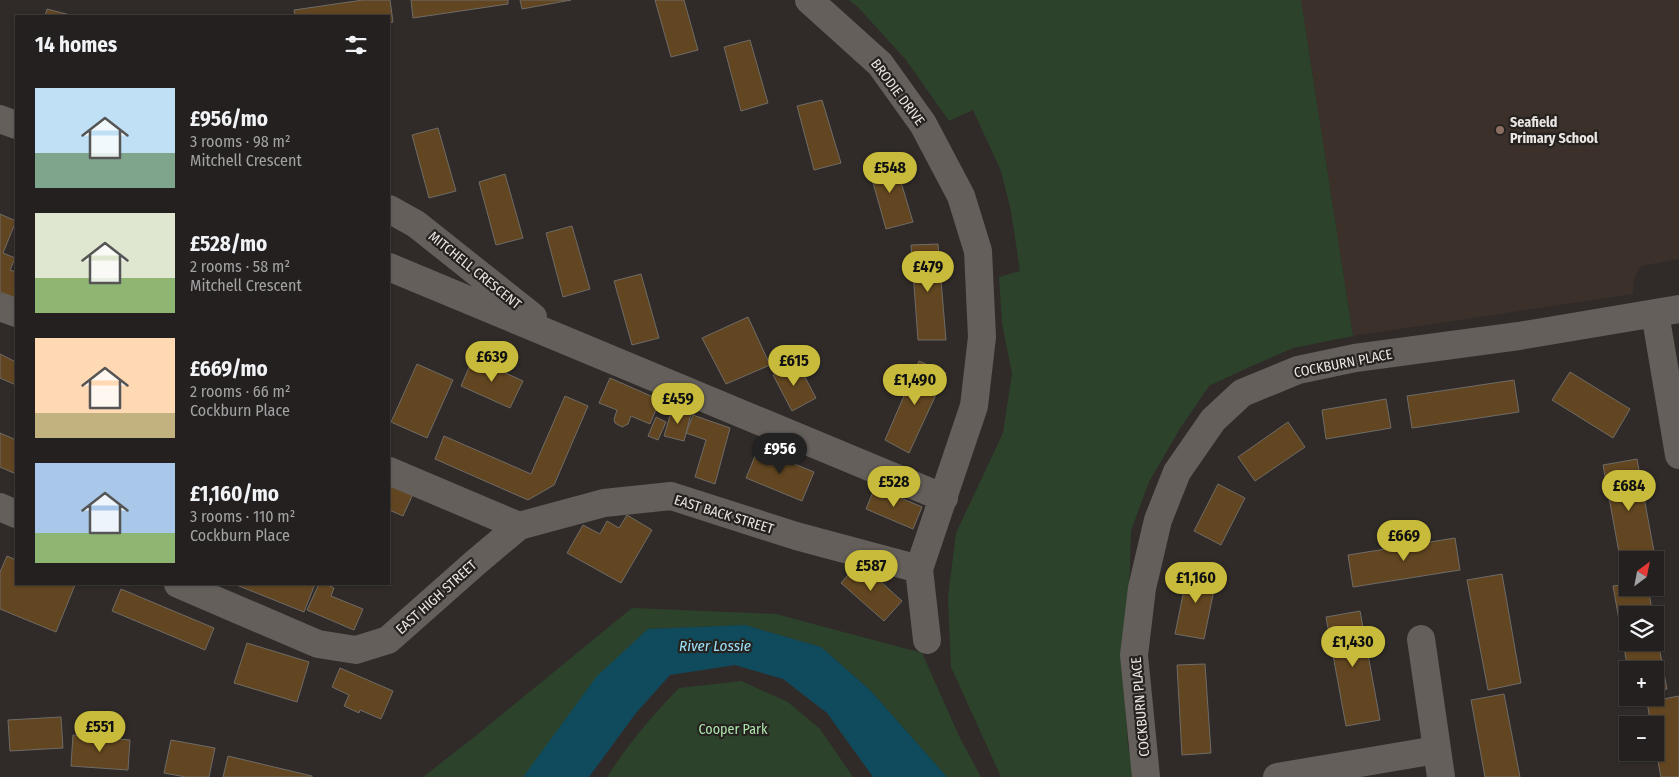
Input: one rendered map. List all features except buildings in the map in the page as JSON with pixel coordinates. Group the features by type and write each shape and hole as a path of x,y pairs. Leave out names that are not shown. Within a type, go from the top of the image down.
{"street":[{"name":"BRODIE DRIVE","path":"808,0 880,64 923,124 961,196 978,251 982,337 974,406 919,569 927,640"},
{"path":"0,119 15,125"},
{"name":"MITCHELL CRESCENT","path":"390,210 416,224 558,337"},
{"name":"MITCHELL CRESCENT","path":"390,267 944,498"},
{"path":"0,307 15,314"},
{"path":"1667,311 1679,455"},
{"name":"COCKBURN PLACE","path":"1146,777 1134,654 1142,588 1158,520 1177,472 1213,420 1242,392 1298,370 1355,358 1519,336 1667,311"},
{"path":"390,471 519,526"},
{"name":"EAST BACK STREET","path":"519,526 604,503 671,496 796,536 919,569"},
{"path":"0,507 15,514"},
{"name":"EAST HIGH STREET","path":"180,585 318,644 356,650 388,640 519,526"},
{"path":"1421,639 1441,777"},
{"path":"1277,777 1436,750"}],"shaded area":[{"name":"Seafield Primary School","path":"1301,0 1679,0 1679,259 1641,266 1634,278 1633,294 1353,336"}],"green space":[{"path":"849,0 1301,0 1353,336 1293,348 1209,386 1179,430 1149,482 1131,531 1129,594 1123,671 1128,746 1134,777 1001,777 951,667 948,597 956,533 1003,433 1012,374 1002,323 999,277 1020,271 1011,211 1001,171 973,110 949,121 906,60 858,7"},
{"path":"632,608 776,614 922,653 960,738 981,777 947,777 870,690 821,647 745,625 648,629 548,745 523,777 423,777"},
{"name":"Cooper Park","path":"741,681 788,702 820,729 853,777 607,777 623,753 679,688"}],"water":[{"name":"River Lossie","path":"745,625 821,647 870,690 947,777 873,777 827,713 783,679 735,665 670,675 636,713 589,777 523,777 597,676 648,629"}],"place":[{"name":"Seafield Primary School","path":"1500,130"}]}
